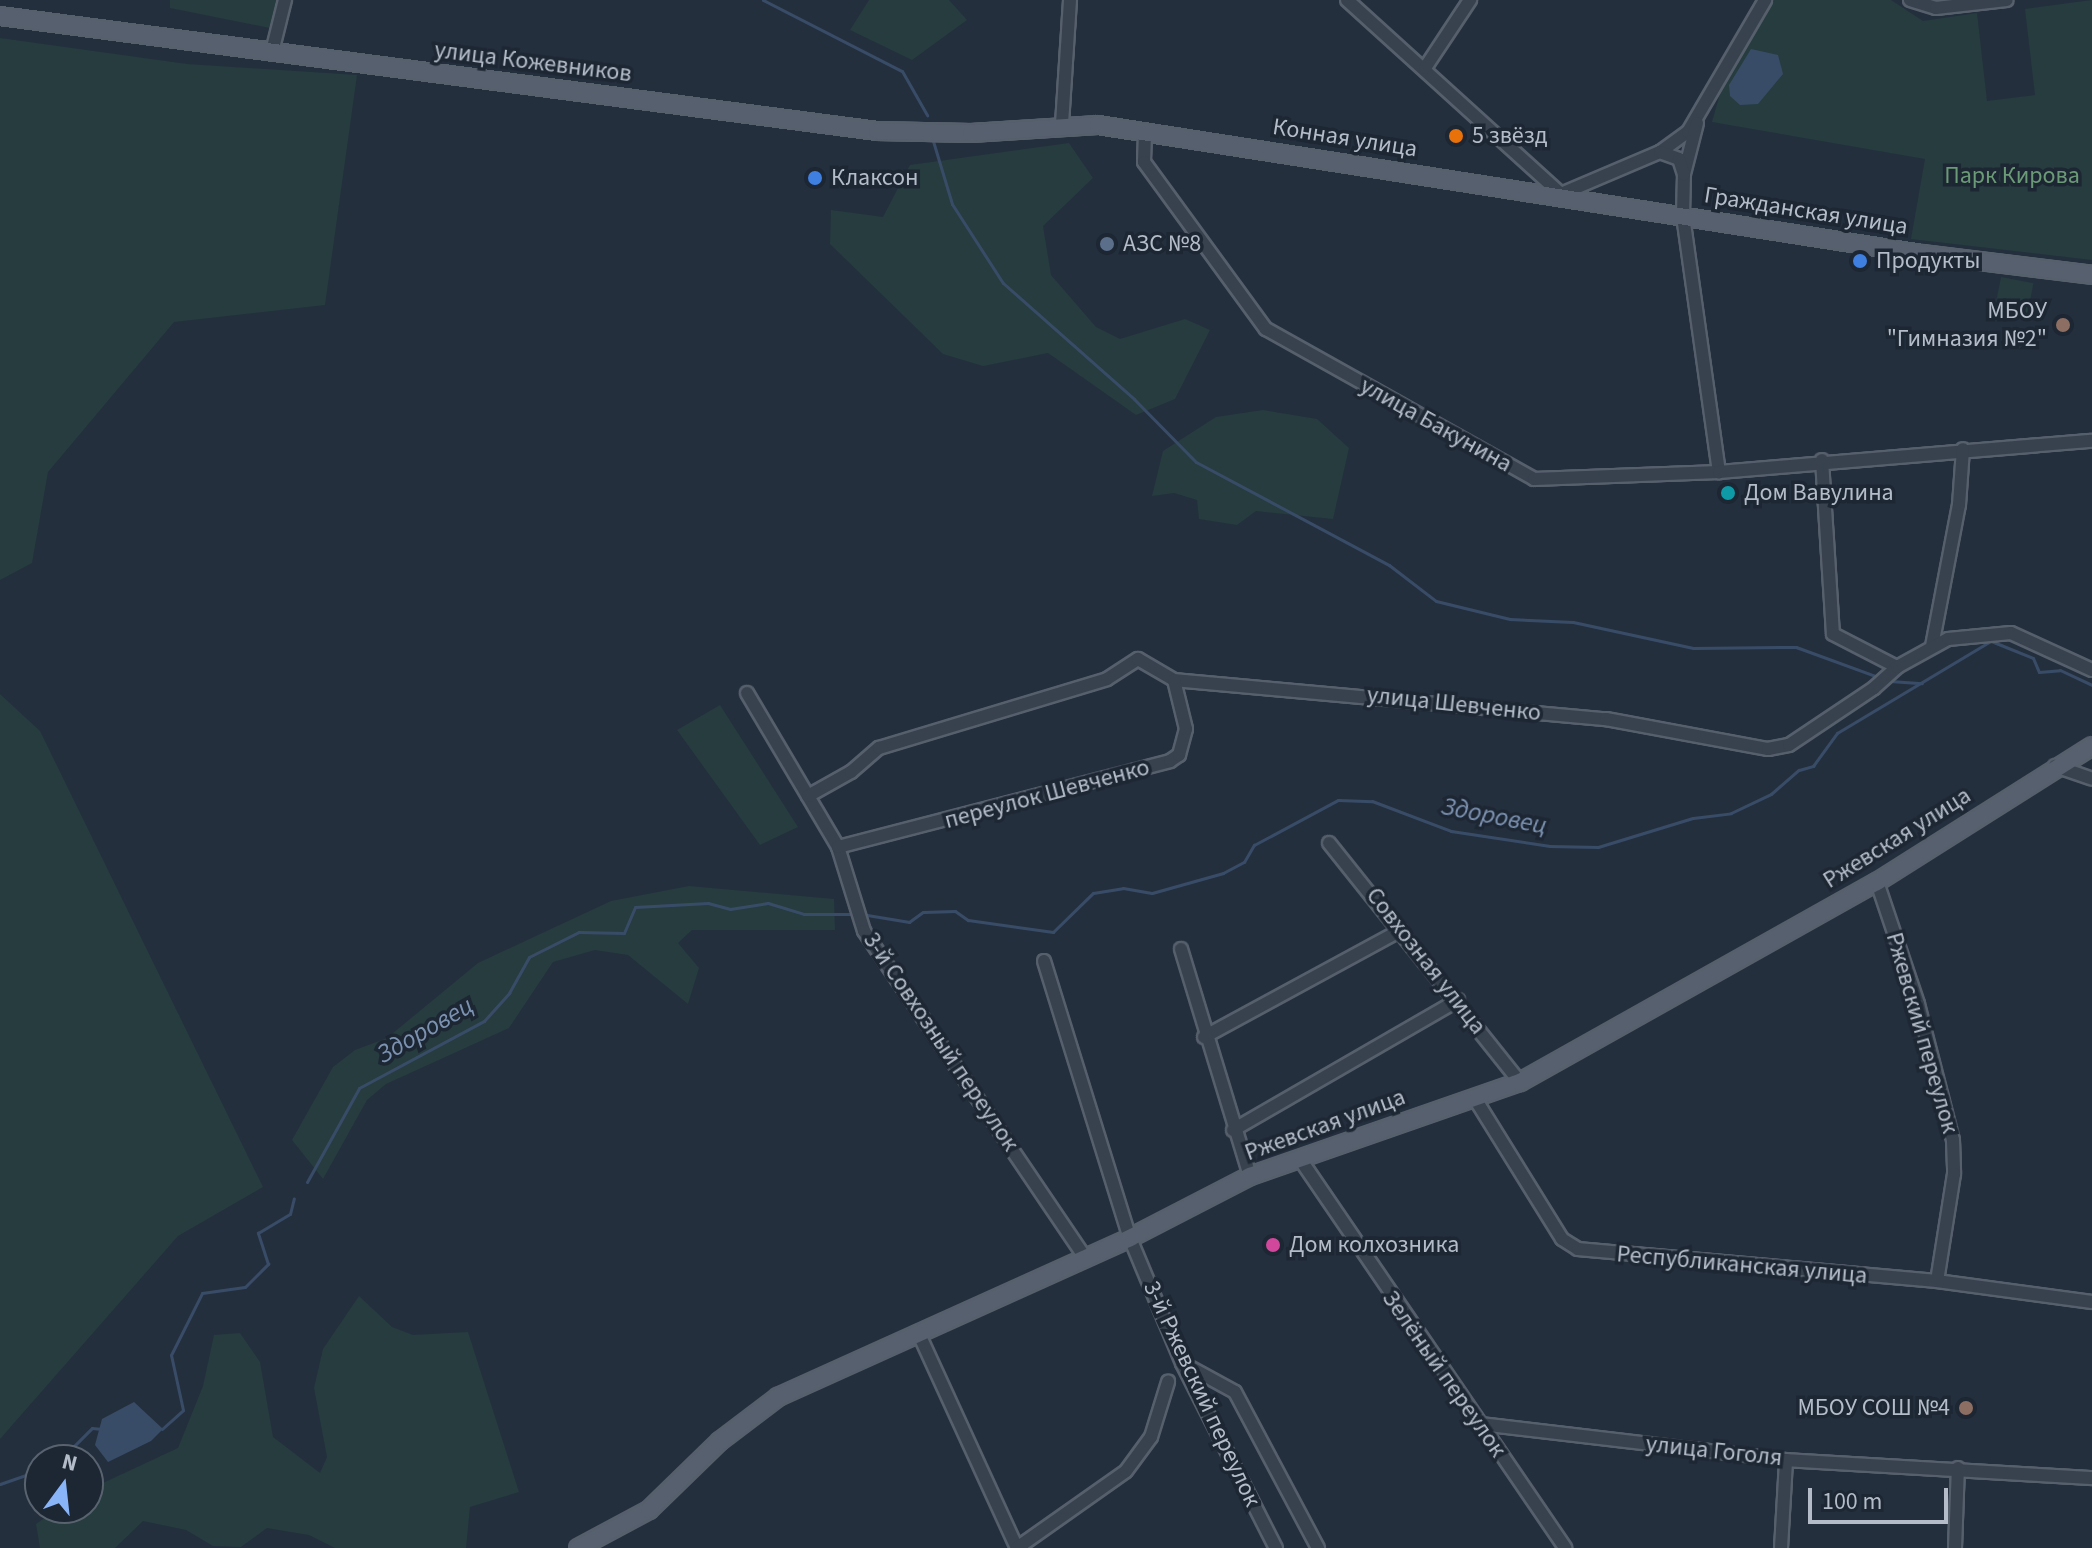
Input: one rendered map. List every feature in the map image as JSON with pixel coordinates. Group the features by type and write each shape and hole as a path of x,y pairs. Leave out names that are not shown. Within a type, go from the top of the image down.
{"main road":[{"name":"улица Кожевников","path":"0,16 877,131 971,133 1062,124"},
{"name":"Конная улица","path":"1062,124 1145,133 1561,194"},
{"name":"Гражданская улица","path":"1561,194 1683,216 2092,275"},
{"name":"Ржевская улица","path":"578,1548 649,1510 757,1409 918,1332 1130,1238 1250,1176 1520,1082 1877,882 2055,766 2092,746"}],"street":[{"path":"272,52 285,0"},
{"path":"1062,124 1070,0"},
{"path":"1347,0 1561,194"},
{"path":"1425,68 1470,0"},
{"name":"Конная улица","path":"1719,472 1683,216 1684,174 1698,121 1765,0"},
{"path":"1910,0 1936,8 2007,0"},
{"name":"Конная улица","path":"1561,194 1598,181 1660,152 1698,121"},
{"name":"улица Бакунина","path":"1145,133 1144,162 1266,329 1492,460 1534,479 1719,472 1822,460 2092,441"},
{"path":"1660,152 1679,159 1684,174"},
{"path":"1598,181 1602,202"},
{"path":"1932,646 1959,505 1963,449"},
{"path":"1822,460 1833,634 1897,667"},
{"name":"улица Шевченко","path":"808,796 851,772 879,748 1107,679 1138,659 1174,680 1606,719 1768,749 1789,745 1874,688 1897,667 1932,646 1976,634 2011,633 2092,670"},
{"name":"переулок Шевченко","path":"838,847 1170,761 1179,755 1186,729 1174,680"},
{"name":"3-й Совхозный переулок","path":"747,693 838,847 864,931 1084,1256"},
{"path":"2055,766 2092,779"},
{"name":"Совхозная улица","path":"1329,843 1458,1000 1520,1082"},
{"name":"Ржевский переулок","path":"1877,882 1918,1004 1953,1140 1954,1174 1937,1281"},
{"path":"1204,1037 1401,930"},
{"path":"1181,949 1204,1037 1250,1176"},
{"path":"1044,961 1130,1238"},
{"path":"1233,1130 1458,1000"},
{"name":"Республиканская улица","path":"1474,1097 1562,1239 1578,1249 1937,1281 2092,1302"},
{"name":"Зелёный переулок","path":"1300,1159 1565,1548"},
{"name":"3-й Ржевский переулок","path":"1130,1238 1182,1363 1276,1548"},
{"path":"918,1332 1017,1548 1126,1471 1151,1437 1168,1382"},
{"path":"1182,1363 1235,1392 1318,1548"},
{"name":"улица Гоголя","path":"1480,1424 1786,1460 2092,1478"},
{"path":"1781,1548 1786,1460"},
{"path":"1955,1548 1958,1468"}],"green space":[{"path":"170,0 291,0 275,29 170,8"},
{"path":"869,0 949,0 967,20 912,60 850,30"},
{"name":"Парк Кирова","path":"1771,0 1891,0 1923,21 1977,13 1987,101 2035,95 2025,9 2092,0 2092,260 1911,239 1925,159 1712,122 1723,83"},
{"path":"0,38 187,64 357,75 325,305 174,322 48,472 32,563 0,580"},
{"path":"1069,143 1093,178 1043,226 1051,275 1096,327 1120,339 1185,319 1210,330 1175,399 1136,415 1048,353 983,366 943,354 830,244 831,210 883,217 910,165"},
{"path":"2001,277 2033,283 2027,319 1994,312"},
{"path":"1263,410 1317,419 1349,448 1333,519 1256,511 1237,525 1199,519 1197,500 1174,493 1152,496 1163,451 1216,417"},
{"path":"0,694 40,731 263,1187 178,1236 0,1439"},
{"path":"720,705 798,827 760,845 677,730"},
{"path":"689,886 834,899 835,930 692,930 678,943 699,968 688,1004 628,955 595,950 553,962 509,1028 386,1084 367,1100 323,1179 292,1140 333,1067 355,1050 387,1038 478,963 611,901"},
{"path":"359,1296 392,1327 413,1335 468,1332 519,1492 470,1507 466,1548 335,1548 309,1535 267,1528 241,1547 213,1546 186,1530 143,1521 115,1548 40,1548 36,1524 104,1524 104,1483 178,1448 203,1386 214,1335 240,1333 260,1362 273,1437 320,1473 327,1457 314,1388 323,1349"}],"water":[{"path":"1751,49 1778,55 1783,74 1758,104 1740,105 1730,96 1729,85"},
{"path":"134,1402 163,1429 151,1441 108,1462 104,1457 104,1444 95,1444 102,1419"}],"waterway":[{"path":"763,0 902,71 927,115"},
{"path":"933,141 952,204 1003,283 1134,399 1196,462 1389,565 1436,601 1510,619 1573,622 1693,648 1796,647 1878,677"},
{"name":"Здоровец","path":"867,915 909,922 923,912 955,911 968,920 1053,932 1093,893 1123,888 1152,893 1223,873 1244,862 1254,845 1338,800 1372,801 1451,831 1550,846 1598,847 1693,818 1731,813 1771,794 1799,770 1813,766 1837,733 1991,641 2033,658 2039,672 2060,670 2092,685"},
{"path":"1890,681 1922,683"},
{"name":"Здоровец","path":"307,1182 359,1088 484,1021 509,993 529,957 579,932 624,933 635,907 708,903 730,909 768,903 804,914 850,914"},
{"name":"Здоровец","path":"162,1429 183,1410 171,1355 202,1293 245,1287 268,1264 258,1233 290,1214 294,1198"},
{"name":"Здоровец","path":"76,1444 92,1428 102,1429"},
{"name":"Здоровец","path":"0,1484 24,1476"}],"place":[{"name":"5 звёзд","path":"1456,136"},
{"name":"Клаксон","path":"815,178"},
{"name":"АЗС №8","path":"1107,244"},
{"name":"Продукты","path":"1860,261"},
{"name":"МБОУ \"Гимназия №2\"","path":"2063,325"},
{"name":"Дом Вавулина","path":"1728,493"},
{"name":"Дом колхозника","path":"1273,1245"},
{"name":"МБОУ СОШ №4","path":"1966,1408"}]}
